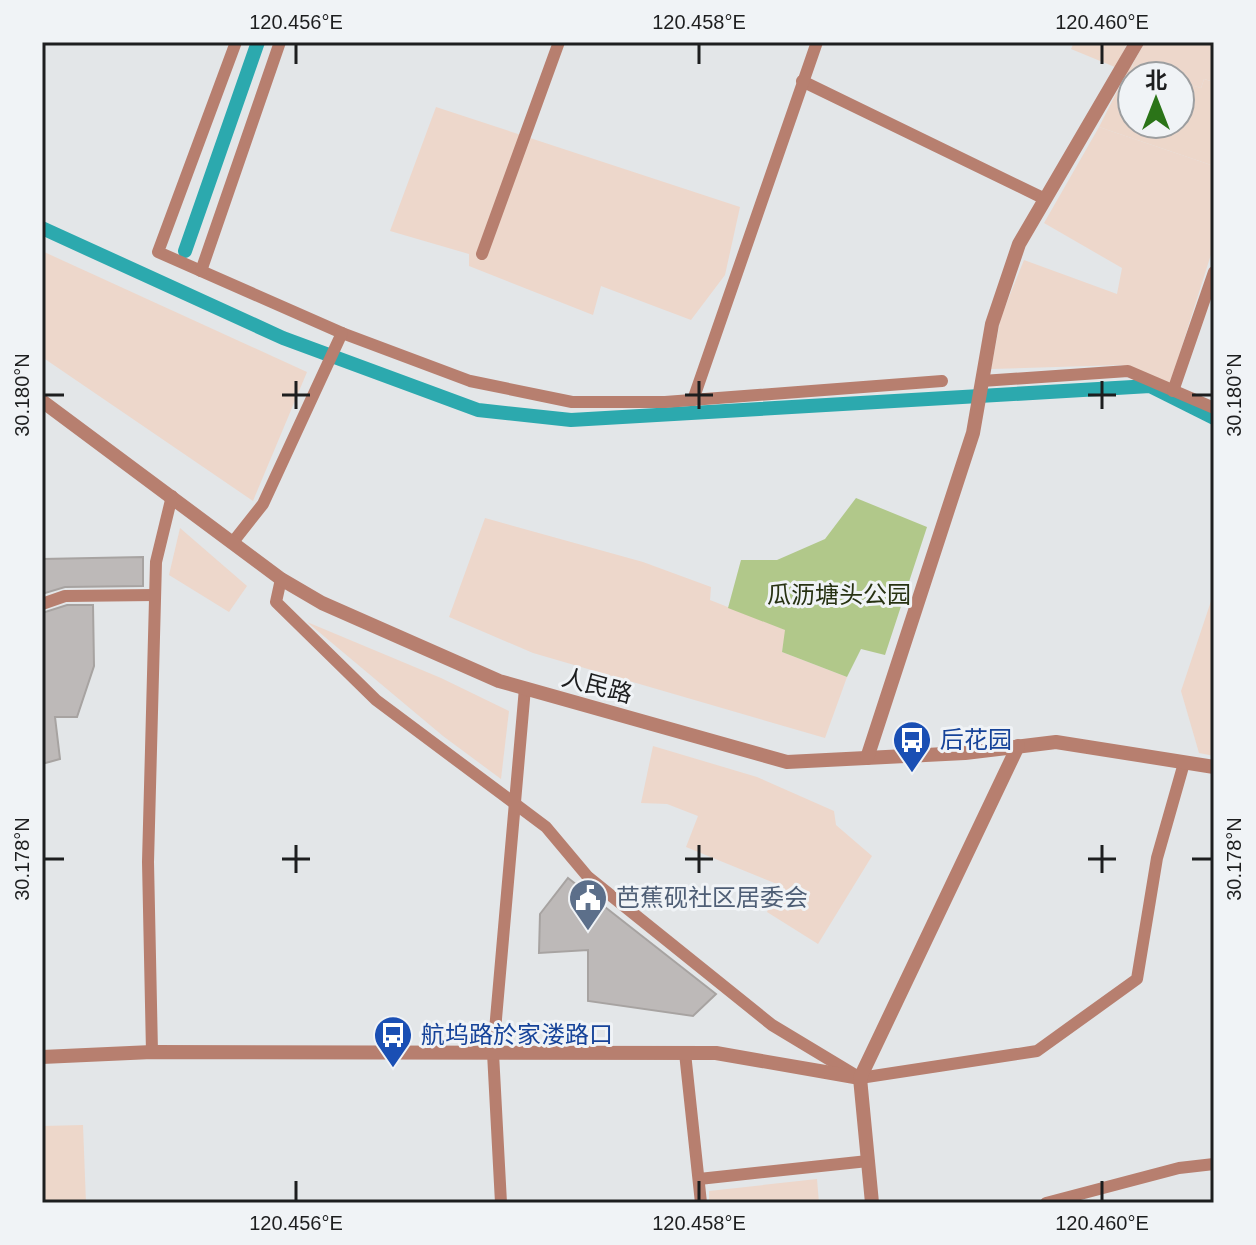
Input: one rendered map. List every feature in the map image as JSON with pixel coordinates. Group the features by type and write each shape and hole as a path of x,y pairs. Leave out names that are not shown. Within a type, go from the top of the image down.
{"street":[{"path":"236,42 158,252 342,334 470,381 572,402 693,400 942,381"},
{"path":"201,271 280,42"},
{"path":"482,254 559,42"},
{"path":"693,400 817,42"},
{"path":"867,758 974,426 992,324 1019,244 1137,42"},
{"path":"802,81 1045,199"},
{"path":"1173,391 1209,304 1214,272"},
{"path":"233,542 263,504 342,334"},
{"path":"983,373 1128,371 1214,408"},
{"name":"人民路","path":"42,401 281,579 322,603 499,681 787,762 1056,742 1214,767"},
{"path":"152,1052 148,862 156,562 172,496"},
{"path":"281,579 276,602 376,700 546,827 588,877 772,1025 860,1078"},
{"path":"42,604 65,596 155,595"},
{"path":"501,1203 493,1053 512,802 525,688"},
{"path":"872,1203 860,1078 1018,746"},
{"path":"42,1057 152,1052 716,1053 860,1078 1037,1051 1137,979 1157,858 1184,763"},
{"path":"685,1053 701,1203"},
{"path":"699,1179 868,1161"},
{"path":"1046,1203 1179,1168 1214,1164"}],"shaded area":[{"path":"1074,42 1128,42 1121,56 1126,60 1116,60 1116,67 1071,49"},
{"path":"1145,42 1214,42 1214,82 1204,79 1201,88 1196,87 1196,60 1135,60"},
{"path":"1204,79 1214,82 1214,166 1137,140 1196,140 1196,87 1201,88"},
{"path":"1116,94 1116,133 1099,127"},
{"path":"436,107 740,207 725,275 691,320 601,286 593,315 469,266 469,254 390,231"},
{"path":"1099,127 1116,133 1116,140 1137,140 1214,166 1214,245 1170,384 1122,365 991,369 1001,317 1024,260 1117,294 1122,268 1044,223"},
{"path":"42,251 307,372 253,501 42,357"},
{"path":"485,518 643,562 711,587 710,600 786,630 782,652 847,677 825,738 533,653 449,617"},
{"path":"180,528 247,586 229,612 169,575"},
{"path":"1214,592 1214,756 1199,753 1181,691"},
{"path":"307,622 441,678 509,711 501,779 443,736"},
{"path":"653,746 757,777 834,811 836,825 872,856 818,944 767,912 777,884 686,847 698,816 667,804 641,803"},
{"path":"83,1125 86,1203 42,1203 42,1126"},
{"path":"817,1179 819,1203 709,1203 709,1191"}],"green space":[{"name":"瓜沥塘头公园","path":"856,498 927,527 885,655 861,649 847,677 782,652 785,630 728,608 741,560 777,560 825,539"}],"building":[{"path":"143,557 143,586 65,587 42,594 42,559"},
{"path":"67,605 93,605 94,666 77,717 55,717 60,759 42,764 42,613"},
{"name":"芭蕉砚社区居委会","path":"568,878 716,994 693,1016 588,1001 588,950 539,953 540,914"}],"waterway":[{"path":"185,251 258,42"},
{"path":"42,228 283,338 478,410 571,420 1150,386 1214,418"}],"place":[{"name":"后花园","path":"912,774"},
{"name":"芭蕉砚社区居委会","path":"588,932"},
{"name":"航坞路於家溇路口","path":"393,1069"}]}
